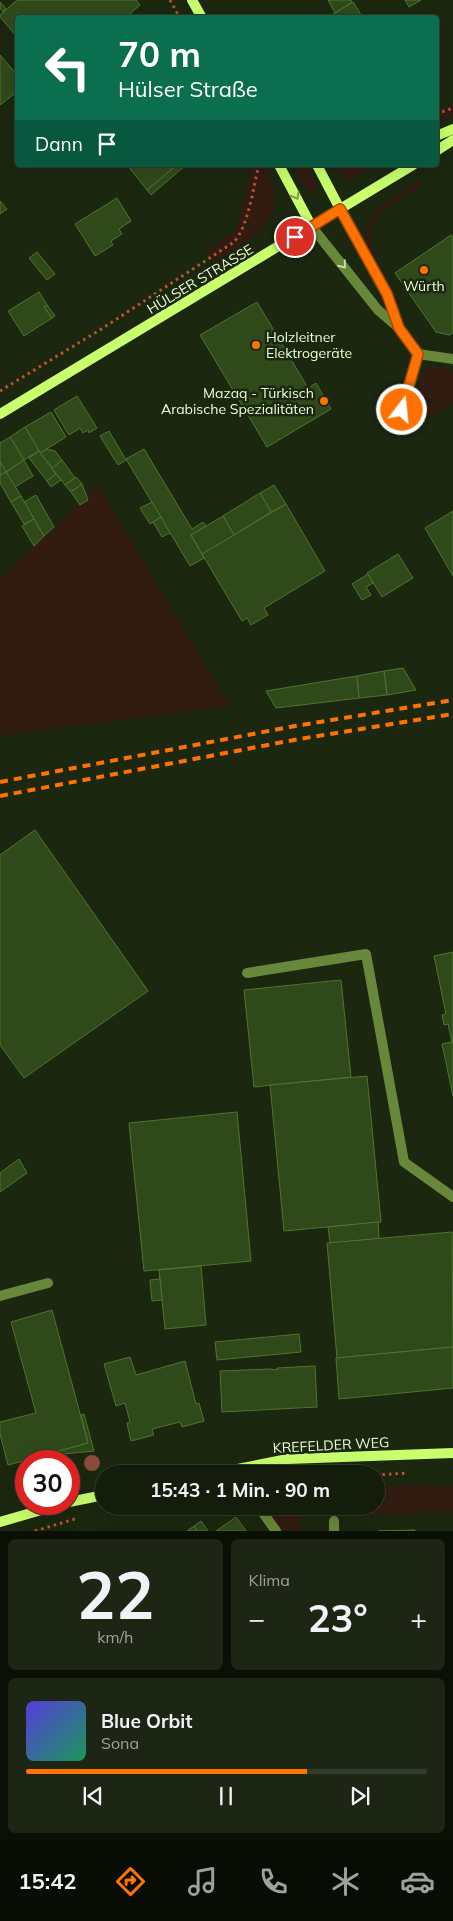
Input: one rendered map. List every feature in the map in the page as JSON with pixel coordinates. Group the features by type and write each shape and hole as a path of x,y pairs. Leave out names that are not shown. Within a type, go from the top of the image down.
{"street":[{"path":"192,0 200,15"},
{"path":"439,135 453,130"},
{"path":"439,148 453,140"},
{"path":"281,167 312,227 378,310 399,328 418,354 453,359"},
{"path":"318,167 387,294 399,328"},
{"name":"HÜLSER STRASSE","path":"0,414 410,167"},
{"path":"402,410 418,354"},
{"path":"247,973 366,954 404,1162 453,1198"},
{"path":"0,1296 48,1283"},
{"name":"KREFELDER WEG","path":"258,1465 288,1459 453,1453"},
{"path":"80,1500 95,1497"},
{"path":"0,1522 24,1515"},
{"path":"264,1515 276,1531"}],"path":[{"path":"170,0 178,15"},
{"path":"439,113 453,108"},
{"path":"0,391 104,328 234,242 239,236 246,214 258,167"}],"shaded area":[{"path":"453,105 453,117 439,122 439,107"},
{"path":"252,167 265,167 275,200 269,219 256,234 239,248 214,264 204,251 236,231"},
{"path":"293,167 307,167 315,179 316,196 301,183"},
{"path":"335,167 369,167 369,168 346,181"},
{"path":"419,180 423,186 398,200 376,219 371,237 375,253 369,256 365,238 367,224 387,202"},
{"path":"437,366 453,371 453,403 416,425 410,418 421,376 427,368"},
{"path":"98,485 230,706 0,736 0,579 78,504 80,505 87,500 86,496"},
{"path":"385,1485 453,1486 453,1511 385,1515"},
{"path":"270,1515 300,1515 301,1531 281,1531"}],"building":[{"path":"17,0 136,0 140,5 128,15 15,15 15,34 0,15"},
{"path":"328,0 351,0 352,2 335,13"},
{"path":"405,0 421,0 409,7"},
{"path":"0,2 6,9 3,12 0,8"},
{"path":"353,2 361,15 332,15"},
{"path":"0,55 15,72 15,93 0,105"},
{"path":"129,167 175,167 147,190"},
{"path":"175,167 184,167 151,195 147,190"},
{"path":"117,198 131,221 119,229 122,234 111,241 113,245 95,256 75,224"},
{"path":"0,201 7,209 0,214"},
{"path":"451,235 453,238 453,333 449,335 436,332 395,273"},
{"path":"37,252 55,274 47,280 29,258"},
{"path":"39,292 47,305 44,307 52,318 24,336 8,311"},
{"path":"257,302 308,388 316,383 331,409 267,447 200,335"},
{"path":"47,305 55,316 52,318 44,307"},
{"path":"77,396 97,428 89,433 88,430 83,433 80,428 69,435 54,410"},
{"path":"51,412 66,437 40,453 25,427"},
{"path":"25,427 39,451 24,460 10,437"},
{"path":"109,431 126,460 118,465 100,436"},
{"path":"10,437 24,460 6,472 0,462 0,443"},
{"path":"47,449 55,451 62,460 52,468 40,453"},
{"path":"144,449 192,529 203,522 206,526 191,535 204,558 190,566 126,459"},
{"path":"39,451 56,474 47,481 29,458"},
{"path":"24,460 33,476 15,487 6,472"},
{"path":"62,460 75,478 65,485 52,468"},
{"path":"0,462 6,472 0,475"},
{"path":"6,472 21,496 11,502 0,483 0,475"},
{"path":"56,474 61,480 51,487 47,481"},
{"path":"76,477 82,484 71,492 65,485"},
{"path":"82,484 88,500 80,505 71,492"},
{"path":"274,485 286,504 271,512 260,493"},
{"path":"260,493 271,512 234,535 223,516"},
{"path":"36,495 54,527 44,536 24,502"},
{"path":"21,496 34,519 24,524 11,502"},
{"path":"152,502 161,517 150,524 140,508"},
{"path":"286,504 325,571 264,608 268,615 251,625 247,618 242,621 202,554"},
{"path":"453,511 453,576 425,528"},
{"path":"223,516 234,535 202,554 191,535"},
{"path":"161,517 170,533 162,537 153,522"},
{"path":"34,519 44,536 34,546 22,526"},
{"path":"398,554 413,578 382,597 367,573"},
{"path":"368,574 373,583 366,587 371,595 362,600 352,584"},
{"path":"403,668 416,690 387,695 384,671"},
{"path":"384,671 387,695 359,698 357,676"},
{"path":"357,676 359,698 276,708 266,691"},
{"path":"35,830 148,991 24,1078 0,1045 0,855"},
{"path":"453,952 452,1042 448,1024 444,1025 442,1015 446,1014 434,956"},
{"path":"341,980 351,1077 254,1087 244,990"},
{"path":"453,1042 453,1096 442,1044"},
{"path":"367,1076 381,1222 284,1231 270,1085"},
{"path":"237,1112 251,1261 144,1271 129,1123"},
{"path":"19,1159 27,1173 0,1192 0,1173"},
{"path":"378,1222 379,1239 330,1243 328,1227"},
{"path":"452,1232 453,1347 337,1358 327,1243"},
{"path":"201,1266 206,1325 165,1329 159,1270"},
{"path":"160,1279 162,1300 152,1301 150,1280"},
{"path":"52,1310 88,1443 63,1450 15,1450 15,1463 8,1465 0,1434 0,1422 36,1413 11,1322"},
{"path":"299,1334 301,1352 217,1360 215,1342"},
{"path":"453,1347 453,1388 339,1399 336,1358"},
{"path":"130,1357 136,1375 185,1361 196,1404 199,1403 204,1421 182,1427 180,1422 152,1429 154,1435 131,1441 127,1423 130,1422 125,1403 116,1406 104,1364"},
{"path":"315,1366 317,1407 222,1412 220,1371 277,1370 277,1368"},
{"path":"84,1414 94,1451 80,1452 80,1450 63,1450 88,1443 81,1415"},
{"path":"236,1517 246,1531 216,1531"},
{"path":"201,1521 208,1531 197,1531 194,1526"},
{"path":"194,1526 197,1531 187,1531"},
{"path":"415,1530 415,1531 378,1531"}],"railway":[{"path":"0,782 295,726 453,700"},
{"path":"0,796 299,739 453,714"}],"place":[{"name":"Würth","path":"424,270"},
{"name":"Holzleitner Elektrogeräte","path":"256,345"},
{"name":"Mazaq - Türkisch Arabische Spezialitäten","path":"324,401"}],"route":[{"path":"295,237 340,209 387,294 399,328 418,354 402,410"}]}
